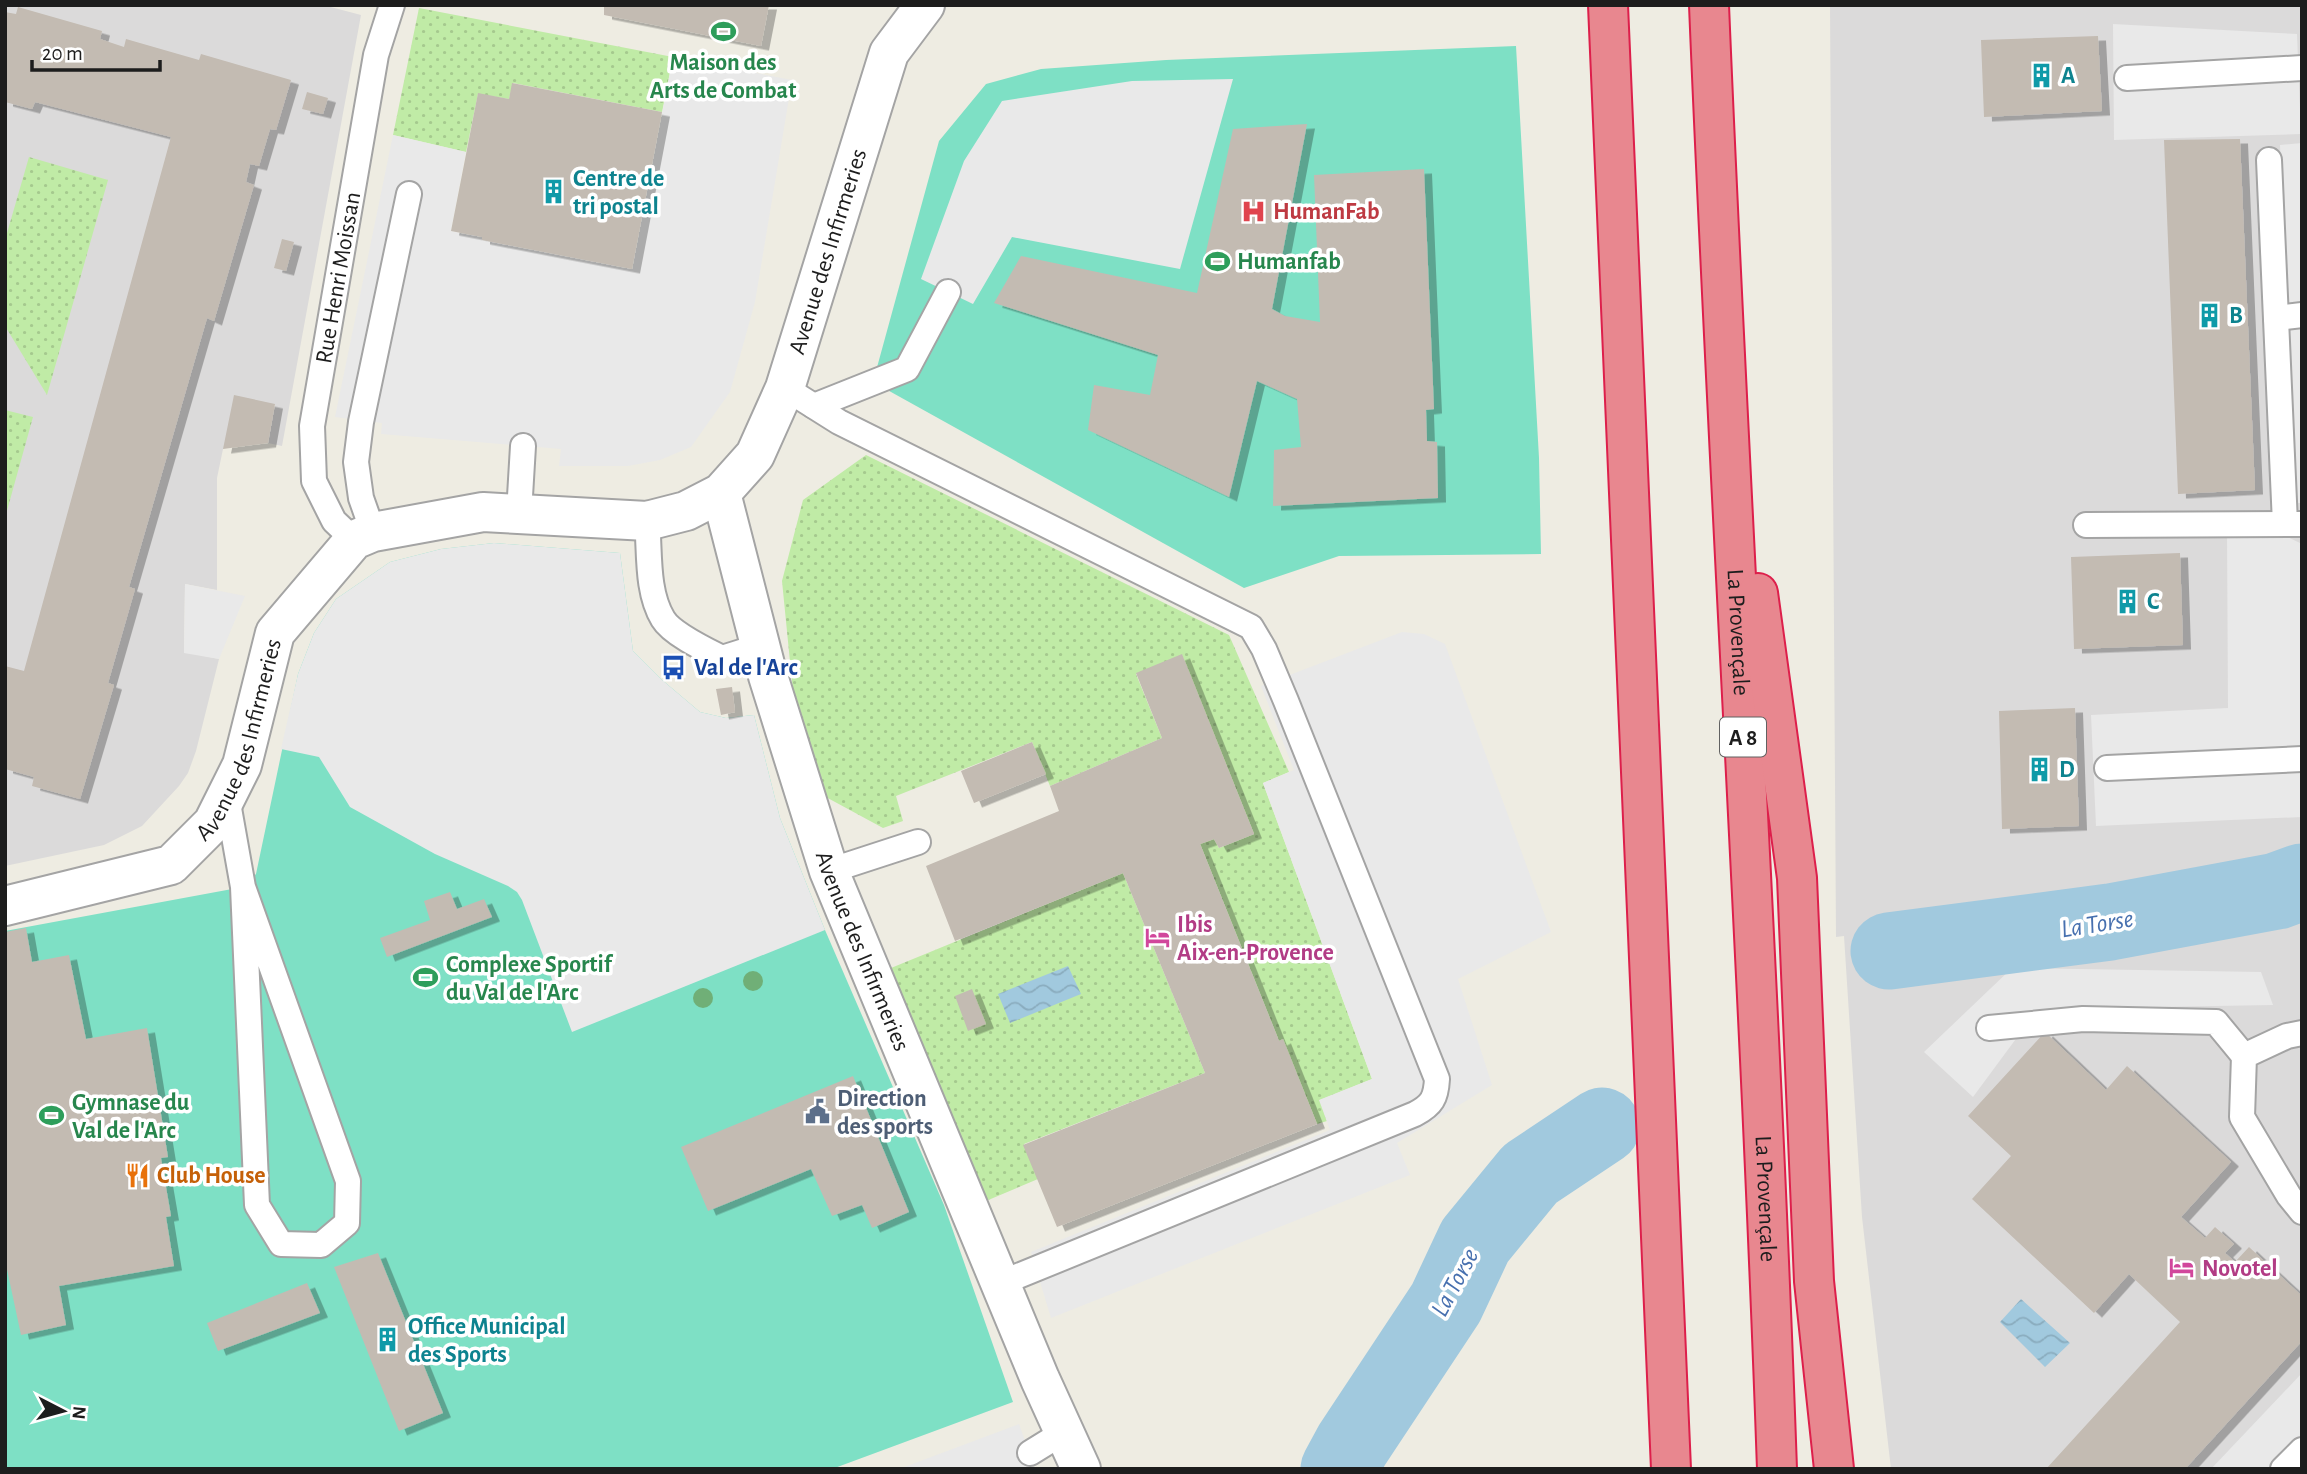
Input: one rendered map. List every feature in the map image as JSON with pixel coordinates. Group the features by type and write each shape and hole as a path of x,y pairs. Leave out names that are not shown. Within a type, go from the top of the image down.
{"highway":[{"path":"1608,5 1670,1425 1669,1469"},
{"name":"La Provençale","path":"1709,5 1777,1469"},
{"path":"1723,328 1797,878 1814,1281 1834,1469"}],"street":[{"name":"Avenue des Infirmeries","path":"5,906 171,865 213,823 242,765 275,633 364,536 483,512 647,520 685,511 721,493 755,455 800,397 889,53 925,5"},
{"name":"Avenue des Infirmeries","path":"721,493 760,646 829,872 1081,1469"}],"lane":[{"name":"Rue Henri Moissan","path":"364,536 334,522 314,481 312,426 376,55 392,5"},
{"path":"2127,78 2302,68"},
{"path":"2086,525 2294,524 2276,318 2269,160"},
{"path":"364,536 356,462 361,422 409,194"},
{"path":"800,397 907,369 948,292"},
{"path":"2276,318 2302,315"},
{"path":"800,397 839,422 1251,627 1264,649 1286,701 1437,1079 1436,1093 1430,1106 1415,1114 1001,1283"},
{"path":"519,513 523,446"},
{"path":"647,520 653,593 663,620 694,645 722,658 760,646"},
{"path":"2107,768 2302,759"},
{"path":"228,797 243,887 257,1205 281,1244 321,1245 346,1223 348,1181 243,887"},
{"path":"829,872 918,842"},
{"path":"1989,1028 2083,1019 2216,1022 2244,1056 2242,1117 2288,1196 2302,1212"},
{"path":"2244,1056 2287,1036 2302,1033"},
{"path":"1030,1453 1064,1432"},
{"path":"2283,1469 2302,1450"}],"shaded area":[{"path":"5,5 323,5 361,15 282,446 268,443 275,404 223,449 217,478 217,590 185,584 184,652 219,659 188,773 142,826 104,845 5,866"},
{"path":"1830,5 2302,5 2302,1469 1891,1469 1862,1217 1844,936 1836,937"},
{"path":"2113,24 2297,34 2301,134 2114,140"},
{"path":"673,57 792,80 755,302 730,392 691,447 660,460 628,466 559,466 561,449 381,434 382,423 335,417 393,135 466,152 451,231 482,237 483,240 632,269"},
{"path":"1233,79 1180,269 1012,237 973,304 921,279 964,161 1002,101 1132,81"},
{"path":"2302,143 2302,503 2295,503 2280,145"},
{"path":"2275,531 2302,544 2302,817 2096,826 2091,715 2228,708 2227,532"},
{"path":"494,543 620,553 633,651 700,712 726,718 754,715 780,818 825,930 572,1032 517,892 435,854 350,807 319,757 281,749 298,674 314,633 336,599 390,562 441,549"},
{"path":"185,584 245,596 219,659 184,653"},
{"path":"1402,632 1424,634 1445,644 1551,932 1458,979 1492,1085 1397,1143 1410,1175 1051,1318 1031,1252 1330,1130 1319,1100 1372,1079 1263,783 1294,770 1261,686"},
{"path":"2012,968 2261,972 2273,1005 2038,1009 1973,1097 1924,1052"},
{"path":"2302,1373 2302,1469 2211,1469"},
{"path":"1019,1424 1035,1469 899,1469"}],"green space":[{"path":"419,8 673,57 662,112 513,83 509,99 478,94 466,152 393,135"},
{"name":"Humanfab","path":"1516,46 1539,458 1541,554 1339,556 1244,588 873,382 939,141 986,84 1041,69 1166,60"},
{"path":"29,157 108,180 47,395 5,326 5,240"},
{"path":"5,410 33,417 5,518"},
{"path":"866,455 1229,635 1289,772 1263,783 1372,1079 1320,1100 1327,1121 1317,1124 1283,1040 1279,1041 1200,844 1214,839 1219,848 1254,834 1182,655 1136,674 1162,738 1050,786 1032,742 896,796 903,821 883,828 824,796 794,702 782,581 803,500"},
{"name":"Complexe Sportif du Val de l'Arc","path":"494,543 620,553 633,651 700,712 726,718 754,715 780,818 825,930 944,1205 1013,1402 832,1469 5,1469 5,931 243,887 256,874 298,674 314,633 336,599 390,562 441,549"},
{"path":"1123,873 1205,1073 1024,1144 1038,1179 986,1201 948,1115 891,968"}],"water":[{"path":"1068,966 1081,994 1010,1023 998,994"},
{"path":"2021,1299 2070,1343 2045,1367 2000,1322"}],"building":[{"name":"Maison des Arts de Combat","path":"604,5 769,5 761,46 604,15"},
{"path":"18,7 102,31 100,39 124,47 126,39 199,60 201,54 291,80 276,130 270,129 259,166 250,164 246,182 254,185 214,321 207,318 129,587 135,589 108,683 114,685 80,799 32,786 34,777 5,769 5,666 24,671 171,137 35,102 32,109 5,102 5,12 16,14"},
{"name":"A","path":"2098,36 2102,111 1984,117 1981,40"},
{"name":"Centre de tri postal","path":"512,83 662,112 632,269 482,240 482,237 451,231 478,93 509,99"},
{"path":"307,92 328,98 323,114 302,109"},
{"path":"1307,124 1272,309 1285,316 1320,322 1314,175 1424,169 1434,409 1426,410 1427,441 1437,442 1438,498 1273,506 1274,450 1301,447 1297,399 1257,381 1229,497 1088,430 1094,385 1150,395 1158,355 994,303 1021,256 1197,293 1233,129"},
{"name":"B","path":"2240,139 2255,490 2178,494 2164,140"},
{"path":"282,239 294,242 286,271 274,268"},
{"path":"234,395 275,404 268,443 223,449"},
{"name":"C","path":"2180,553 2183,645 2074,649 2071,557"},
{"path":"1182,654 1254,834 1219,848 1214,839 1200,844 1279,1041 1283,1039 1317,1124 1057,1227 1023,1145 1205,1073 1123,873 955,941 926,866 1059,811 1050,786 1162,738 1136,673"},
{"path":"732,687 735,712 721,715 716,689"},
{"name":"D","path":"2075,708 2079,826 2002,829 1999,711"},
{"path":"1032,742 1046,774 974,803 961,771"},
{"path":"450,892 457,909 484,899 492,917 387,957 380,938 430,920 424,901"},
{"path":"26,928 32,962 69,955 86,1039 147,1028 168,1157 161,1158 171,1216 166,1217 174,1266 59,1286 66,1325 21,1335 5,1260 5,932"},
{"path":"972,989 986,1024 968,1031 955,996"},
{"path":"2045,1032 2106,1090 2127,1066 2231,1162 2181,1217 2205,1238 2215,1227 2234,1244 2225,1253 2235,1262 2249,1247 2302,1296 2302,1341 2185,1469 2046,1469 2180,1322 2129,1274 2094,1313 1972,1199 2011,1156 1968,1116"},
{"name":"Direction des sports","path":"853,1076 909,1212 872,1228 862,1205 832,1216 811,1169 708,1211 681,1147"},
{"name":"Office Municipal des Sports","path":"378,1253 443,1413 399,1431 334,1267"},
{"path":"307,1283 320,1313 218,1351 207,1323"}],"waterway":[{"name":"La Torse","path":"1889,951 2110,922 2277,891 2302,882"},
{"name":"La Torse","path":"1339,1469 1446,1303 1475,1241 1530,1174 1602,1126"}],"place":[{"name":"Maison des Arts de Combat","path":"723,31"},
{"name":"A","path":"2041,75"},
{"name":"Centre de tri postal","path":"553,192"},
{"name":"HumanFab","path":"1253,211"},
{"name":"Humanfab","path":"1217,261"},
{"name":"B","path":"2209,315"},
{"name":"C","path":"2127,601"},
{"name":"Val de l'Arc","path":"674,667"},
{"name":"D","path":"2039,769"},
{"name":"Ibis Aix-en-Provence","path":"1157,938"},
{"name":"Complexe Sportif du Val de l'Arc","path":"426,978"},
{"name":"Direction des sports","path":"817,1112"},
{"name":"Gymnase du Val de l'Arc","path":"52,1116"},
{"name":"Club House","path":"137,1175"},
{"name":"Novotel","path":"2182,1268"},
{"name":"Office Municipal des Sports","path":"388,1340"}]}
